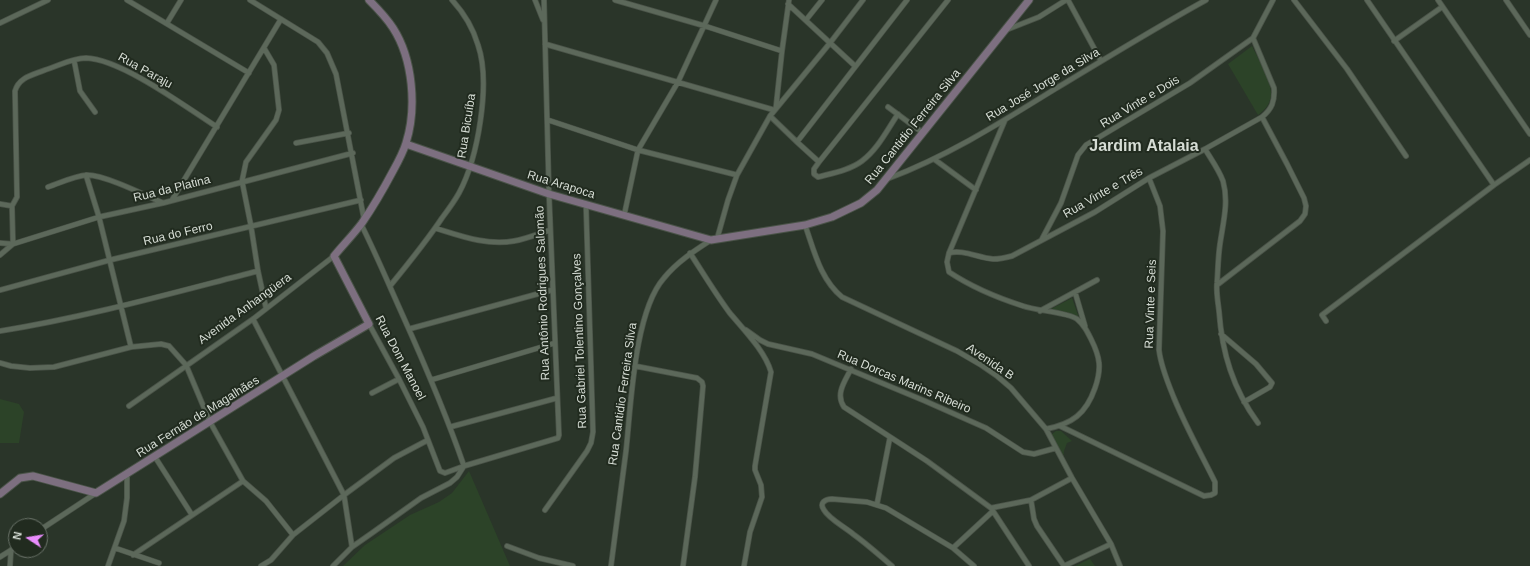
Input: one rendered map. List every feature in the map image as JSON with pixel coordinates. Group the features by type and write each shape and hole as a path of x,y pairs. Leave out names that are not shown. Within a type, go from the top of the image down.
{"street":[{"path":"0,23 48,0"},
{"path":"127,0 249,73"},
{"path":"166,24 181,0"},
{"path":"250,0 318,42 327,53 336,74 349,133 361,200 362,222 431,380 464,466 457,477 450,483 421,498 352,547 333,566"},
{"name":"Avenida Anhangüera","path":"129,406 253,319 334,256 362,222 388,181 406,144 412,101 412,84 404,52 394,28 369,0"},
{"name":"Rua Bicuíba","path":"390,286 421,249 458,195 470,167 481,114 482,65 478,45 470,25 461,10 452,0"},
{"path":"535,0 545,24"},
{"name":"Rua Antônio Rodrigues Salomão","path":"442,472 445,473 558,438 559,435 548,194 548,120 544,0"},
{"path":"615,0 705,26 782,51"},
{"path":"624,216 638,150 678,82 716,0"},
{"path":"806,20 822,0"},
{"path":"714,239 737,175 770,116 864,0"},
{"path":"796,142 907,0"},
{"path":"898,114 873,151 861,161 848,168 818,177 814,174 814,169 819,162 948,0"},
{"name":"Rua Cantidio Ferreira Silva","path":"611,566 635,366 643,323 650,300 663,278 690,253 714,239 805,225 832,217 861,203 877,190 886,180 1029,0"},
{"path":"1005,30 1039,17 1067,0 1101,61"},
{"name":"Rua José Jorge da Silva","path":"886,180 955,150 1101,61 1206,0"},
{"name":"Rua Vinte e Dois","path":"1042,240 1061,203 1078,155 1086,145 1190,83 1253,38 1272,0"},
{"path":"1294,0 1347,69 1406,156"},
{"path":"1367,0 1494,184"},
{"path":"1438,0 1530,134"},
{"path":"1506,0 1530,35"},
{"path":"789,2 855,66"},
{"path":"775,109 789,2"},
{"path":"1394,41 1442,7"},
{"path":"172,200 281,19"},
{"path":"1217,285 1300,221 1305,214 1306,206 1304,198 1262,117 1267,113 1273,104 1274,88 1253,38"},
{"path":"545,44 775,109"},
{"path":"264,48 274,65 279,110 276,120 246,162 242,181 252,226 258,271 266,308"},
{"name":"Rua Paraju","path":"12,206 17,197 14,100 16,85 23,79 74,60 85,58 109,62 128,71 217,126"},
{"path":"74,60 80,91 95,112"},
{"path":"888,107 923,133"},
{"path":"770,116 819,162"},
{"name":"Rua Vinte e Três","path":"949,253 958,251 992,259 1001,259 1012,256 1095,212 1149,178 1262,117"},
{"path":"548,120 638,150 737,175"},
{"path":"1005,120 949,253 947,262 948,272 964,282 1023,306 1076,318 1085,326"},
{"path":"296,143 349,133"},
{"name":"Rua Arapoca","path":"406,144 548,194 624,216 714,239"},
{"path":"1205,149 1217,168 1226,195 1226,208 1220,246 1217,285 1220,334 1235,386 1258,423"},
{"name":"Rua da Platina","path":"0,255 13,244 99,217 163,203 353,153"},
{"path":"934,159 976,190"},
{"path":"1326,321 1322,315 1494,184 1530,160"},
{"path":"48,187 86,176 99,177 163,203"},
{"path":"86,176 99,217 131,347"},
{"name":"Rua Vinte e Seis","path":"1060,426 1204,496 1211,496 1214,493 1215,482 1185,424 1168,384 1160,358 1163,231 1160,206 1149,178"},
{"name":"Rua do Ferro","path":"0,290 110,260 361,200"},
{"path":"0,204 12,206 13,244 0,243"},
{"name":"Rua Gabriel Tolentino Gonçalves","path":"545,510 587,452 593,432 586,205"},
{"name":"Avenida B","path":"805,225 817,262 829,284 842,297 957,351 998,376 1011,388 1046,429 1072,478 1111,544 1120,566"},
{"path":"435,228 460,236 499,242 516,241 550,230"},
{"path":"690,253 729,311 769,365 771,372 755,466 755,470 761,485 762,497 750,532 744,566"},
{"name":"Rua Dom Manoel","path":"334,256 399,379 428,440 438,469 442,472"},
{"path":"0,331 121,306 258,271"},
{"path":"1040,311 1097,280"},
{"path":"409,329 552,290"},
{"path":"1046,429 1060,426 1079,415 1093,395 1098,378 1099,361 1097,352 1085,326 1075,292"},
{"path":"253,319 344,495 352,547"},
{"name":"Rua Fernão de Magalhães","path":"48,525 283,376 369,324"},
{"name":"Rua Dorcas Marins Ribeiro","path":"742,327 768,344 812,354 851,369 986,428 1023,452 1034,454 1056,448"},
{"path":"1220,334 1256,364 1272,383 1270,387 1244,402"},
{"path":"431,380 555,343"},
{"path":"0,363 30,368 54,367 131,347 166,345 173,349 186,365 210,422 243,481 266,501 293,535"},
{"path":"635,366 697,378 702,382 703,386 695,477 683,566"},
{"path":"851,369 841,392 841,403 844,407 927,460 992,510 1029,566"},
{"path":"372,393 399,379"},
{"path":"450,427 557,398"},
{"path":"876,504 890,437"},
{"path":"261,566 271,560 293,535 344,495 394,458 428,440"},
{"path":"155,457 192,515"},
{"path":"108,566 124,521 126,509 127,474"},
{"path":"0,494 20,478 33,476 96,493"},
{"path":"953,548 992,510 1031,500 1072,478"},
{"path":"133,554 243,481"},
{"path":"892,566 826,514 822,509 822,505 827,499 876,504 886,508 953,548 974,566"},
{"path":"1031,500 1034,519 1037,526 1064,566 1111,544"},
{"path":"506,546 539,558 573,566"},
{"path":"115,548 159,563"}],"green space":[{"path":"1252,46 1266,75 1271,92 1268,105 1258,115 1228,64"},
{"path":"1072,298 1079,318 1068,313 1049,310"},
{"path":"0,399 19,404 24,412 19,443 0,443"},
{"path":"1056,431 1061,431 1072,441 1067,443 1063,458 1052,439 1052,434"},
{"path":"469,471 510,566 343,566 365,545 410,515 439,502 452,493"},
{"path":"1090,559 1095,566 1075,566"}],"district":[{"name":"Jardim Atalaia","path":"1144,147"}]}
